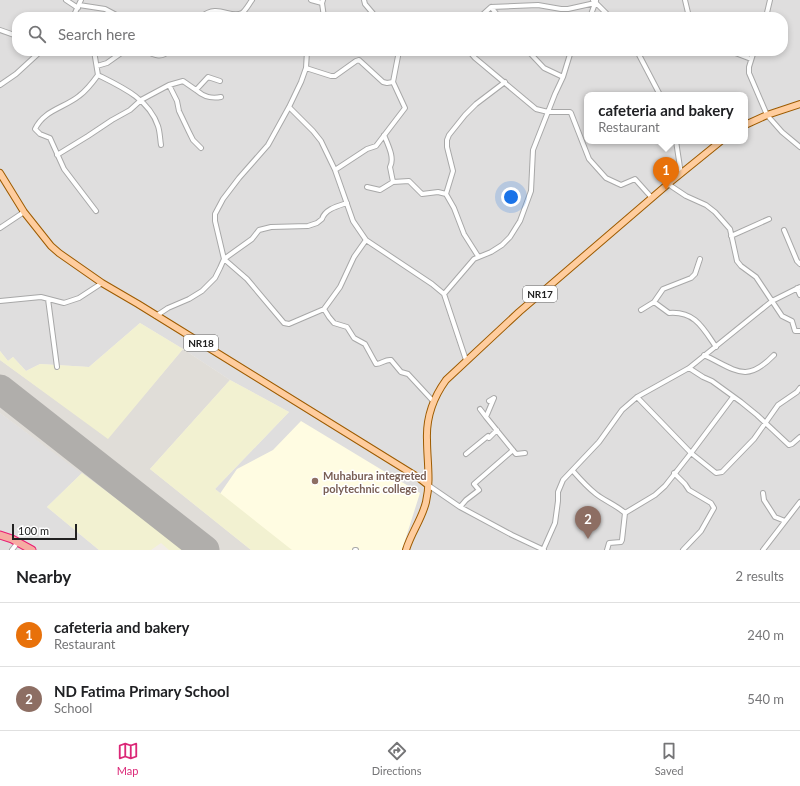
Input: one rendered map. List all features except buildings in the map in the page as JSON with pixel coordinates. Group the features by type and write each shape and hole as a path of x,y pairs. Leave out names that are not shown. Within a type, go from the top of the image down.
{"highway":[{"path":"0,535 18,542 32,550"}],"main road":[{"path":"748,124 767,115 800,104"},
{"name":"NR17","path":"406,550 408,541 426,503 429,474 427,439 428,417 439,389 466,360 519,312 668,184 717,144"},
{"name":"NR18","path":"0,174 24,212 55,250 102,283 419,478 428,485"}],"street":[{"path":"66,0 78,7 105,9 111,12"},
{"path":"76,12 81,0"},
{"path":"243,12 252,0"},
{"path":"311,0 322,2 323,12"},
{"path":"364,0 364,4 371,12"},
{"path":"685,0 688,12"},
{"path":"767,12 770,0"},
{"path":"486,12 491,7 538,5 568,9 595,1"},
{"path":"592,12 595,1"},
{"path":"595,1 605,12"},
{"path":"491,7 496,12"},
{"path":"212,12 216,10 224,12"},
{"path":"0,30 12,34"},
{"path":"0,85 16,74 36,56"},
{"path":"95,56 98,75 92,84 79,96 51,112 39,121 35,130 50,138 64,170 96,210"},
{"path":"97,66 107,63 117,56"},
{"path":"307,56 306,68 289,107 268,145 222,199 215,214 215,221 224,259 248,279 284,323 289,324 324,309 340,287 354,257 366,240"},
{"path":"335,170 367,149 376,146 406,108 393,82 398,56"},
{"path":"473,56 536,109 548,112 570,112 589,159 606,178 621,185 635,179 652,198"},
{"path":"533,56 548,71 563,77"},
{"path":"444,294 474,259 478,256 491,252 502,245 510,237 520,221 531,192 533,150 563,77 569,56"},
{"path":"640,56 658,92"},
{"path":"743,56 751,59"},
{"path":"752,56 749,73 767,115 782,132 800,147"},
{"path":"306,68 335,76 359,60 383,82 393,82"},
{"path":"98,75 127,90 146,105 159,127 161,145"},
{"path":"196,90 208,77 220,81"},
{"path":"57,155 130,110 141,100 169,85 183,81 205,96 214,98 221,96"},
{"path":"446,194 453,171 447,147 449,135 476,104 505,82"},
{"path":"169,85 177,101 179,111 193,140 201,148"},
{"path":"289,107 313,130 321,141 335,170 353,221 366,240 432,284 444,294 466,360"},
{"path":"384,135 392,157 390,167 393,182"},
{"path":"676,144 681,174"},
{"path":"367,187 380,190 393,182 409,182 422,194 438,192 446,194 454,208 464,234 478,256"},
{"path":"668,184 686,196 706,205 715,212 730,229 737,261 741,266 756,277 782,316 792,321 795,331 800,331"},
{"path":"156,316 168,308 189,299 202,291 215,278 224,259 252,239 259,230 271,227 312,225 322,219 323,215 331,209 347,203"},
{"path":"0,228 24,212"},
{"path":"731,236 769,219"},
{"path":"784,230 797,261 800,264"},
{"path":"641,310 654,302 663,289 691,278 695,274 700,259"},
{"path":"0,301 41,297 64,303 71,302 102,283"},
{"path":"428,485 460,507 543,550 555,523 558,492 563,480 599,442 622,410 637,397 689,368 772,301 798,288 800,295"},
{"path":"48,300 57,367"},
{"path":"654,302 669,313 677,312 695,319 716,347"},
{"path":"324,309 328,317 334,323 347,327 354,338 364,344 376,364 391,360 401,372 408,374 433,401"},
{"path":"704,355 742,373 754,371 774,355"},
{"path":"689,368 712,381 733,397 765,422 789,445 800,437"},
{"path":"637,397 691,453 716,473 722,472 754,439 781,402 797,392 800,388"},
{"path":"625,513 655,495 665,486 733,397"},
{"path":"486,417 494,398 489,401"},
{"path":"480,409 516,454 525,453"},
{"path":"466,454 488,436 489,438 497,430"},
{"path":"460,507 466,500 479,490 474,484 513,450"},
{"path":"573,471 584,484 596,494 616,505 625,513"},
{"path":"674,473 686,484 689,490 711,503 714,508 701,531 683,550"},
{"path":"763,493 764,500 775,516 785,521"},
{"path":"763,550 800,502"},
{"path":"607,550 609,543 621,542 622,540 625,513"},
{"path":"12,550 18,542"}],"shaded area":[{"path":"0,0 800,0 800,550 292,550 215,489 289,412 230,380 140,323 89,367 40,364 26,371 13,357 8,361 0,351"},
{"path":"183,349 230,380 150,469 251,550 185,550 0,413 0,360 108,438"},
{"path":"0,413 82,473 47,507 99,550 0,550"},
{"name":"Muhabura integreted polytechnic college","path":"301,421 420,493 402,550 284,550 217,498 237,469 273,450"}],"green space":[{"path":"140,323 183,349 108,439 0,360 0,351 8,361 13,357 26,371 40,364 89,367"},
{"path":"230,380 289,412 215,489 292,550 251,550 150,469"},
{"path":"82,473 185,550 169,550 161,543 151,550 99,550 47,507"}],"runway":[{"path":"0,389 205,550"}],"place":[{"name":"cafeteria and bakery","path":"666,190"},
{"name":"Muhabura integreted polytechnic college","path":"315,481"},
{"name":"ND Fatima Primary School","path":"588,539"}]}
